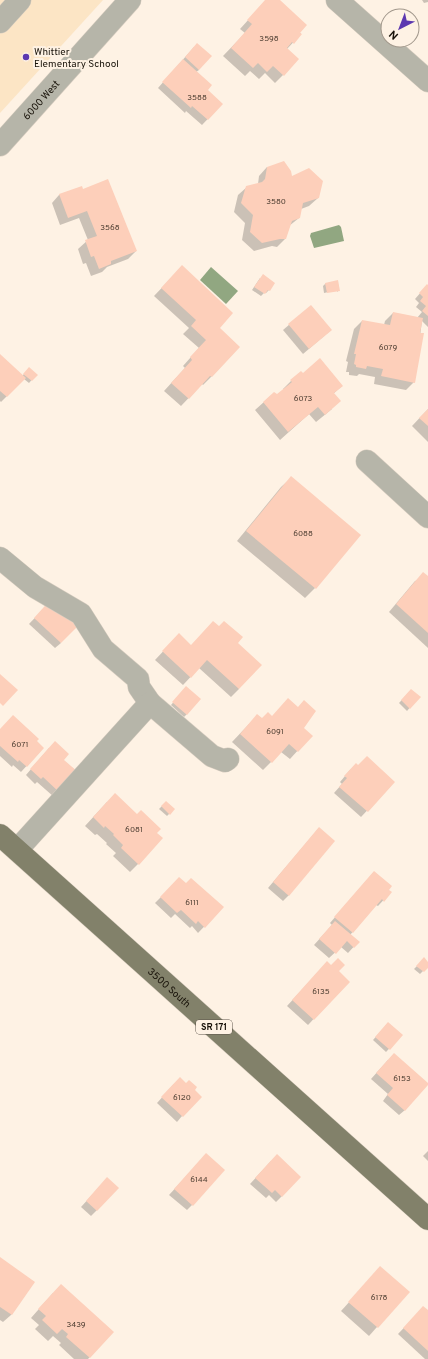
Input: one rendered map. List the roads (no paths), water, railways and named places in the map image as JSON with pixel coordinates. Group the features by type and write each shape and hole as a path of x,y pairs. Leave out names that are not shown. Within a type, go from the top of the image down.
{"main road":[{"name":"3500 South","path":"0,835 428,1219"}],"street":[{"path":"0,22 20,0"},
{"name":"6000 West","path":"0,145 130,0"},
{"path":"337,0 428,81"},
{"path":"367,461 428,517"},
{"path":"0,558 36,587 81,614 103,649 138,679 139,687 150,703 212,756 225,761 228,759"},
{"path":"17,850 150,703"}],"place":[{"name":"Whittier Elementary School","path":"26,57"}]}
